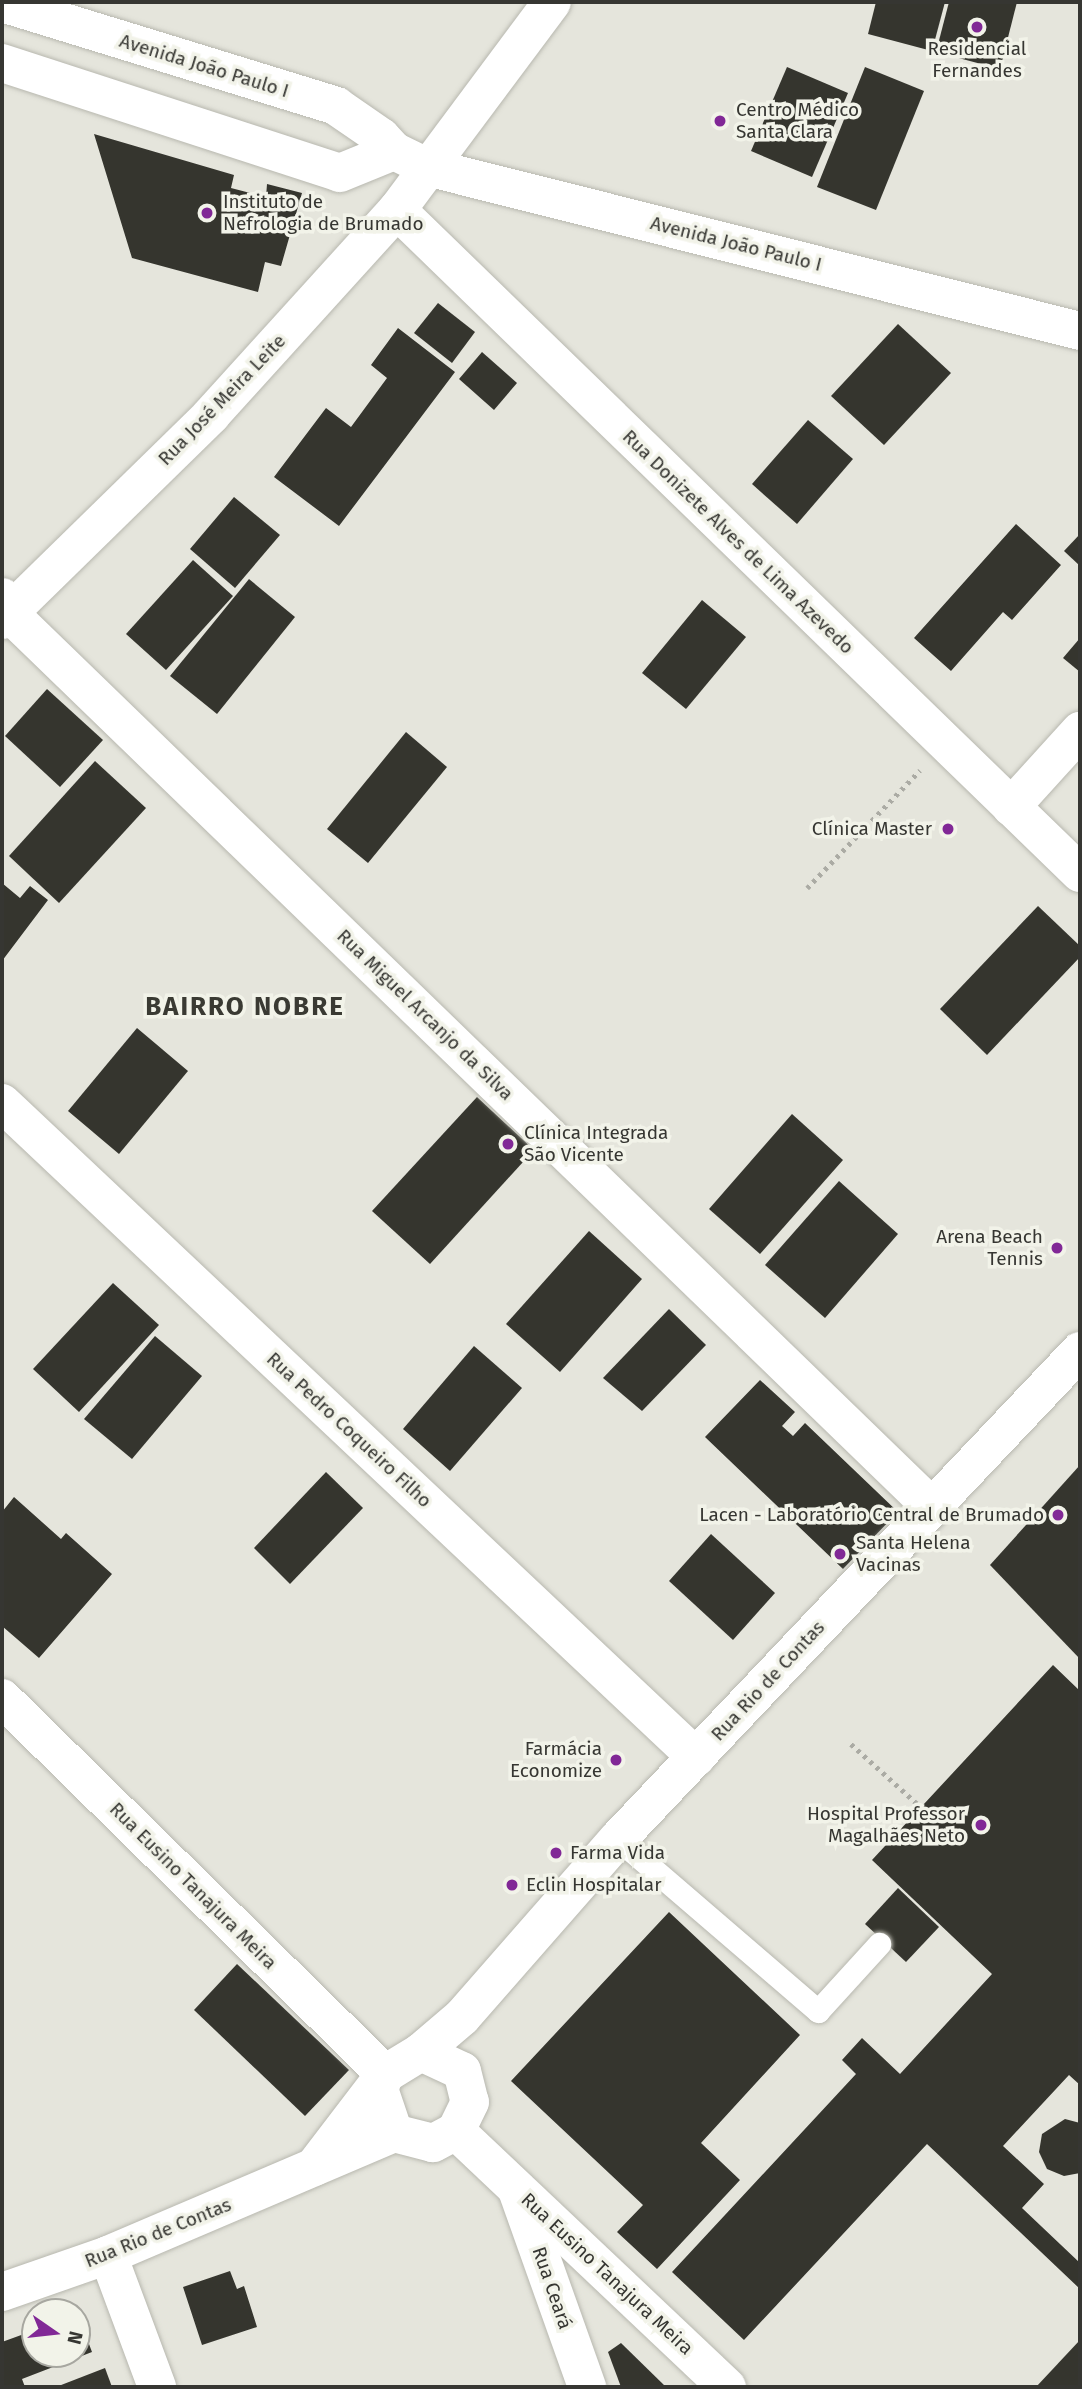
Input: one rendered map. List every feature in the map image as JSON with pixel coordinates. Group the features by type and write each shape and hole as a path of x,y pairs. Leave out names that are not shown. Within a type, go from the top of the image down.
{"street":[{"name":"Rua José Meira Leite","path":"4,609 211,415 397,210 411,159 449,135 552,2"},
{"name":"Avenida João Paulo I","path":"2,3 336,106 411,159 1080,331"},
{"path":"2,63 340,173 411,159"},
{"name":"Rua Donizete Alves de Lima Azevedo","path":"397,210 944,744 1080,873"},
{"name":"Rua Miguel Arcanjo da Silva","path":"4,609 932,1506"},
{"path":"1011,807 1080,731"},
{"name":"Rua Pedro Coqueiro Filho","path":"2,1103 696,1757"},
{"name":"Rua Rio de Contas","path":"421,2052 462,2017 618,1839 1080,1351"},
{"name":"Rua Eusino Tanajura Meira","path":"2,1698 385,2074"},
{"path":"385,2074 379,2089 394,2133 433,2143 456,2131 470,2102 462,2071 462,2017"},
{"path":"313,2169 385,2074 421,2052 462,2071"},
{"name":"Rua Eusino Tanajura Meira","path":"456,2131 727,2387"},
{"name":"Rua Rio de Contas","path":"2,2292 108,2255 394,2133"},
{"name":"Rua Ceará","path":"517,2189 587,2387"},
{"path":"108,2255 157,2387"}],"lane":[{"path":"618,1839 818,2011 879,1944"}],"path":[{"path":"807,888 944,744"},
{"path":"851,1744 921,1807"}],"building":[{"path":"876,2 945,2 932,51 868,34"},
{"name":"Residencial Fernandes","path":"949,2 1017,2 1000,69 936,52"},
{"path":"787,67 848,93 812,177 751,151"},
{"path":"865,67 924,91 876,210 817,187"},
{"name":"Instituto de Nefrologia de Brumado","path":"94,134 234,175 231,188 266,197 267,184 302,193 281,266 265,262 258,292 132,258"},
{"path":"438,303 475,332 452,363 414,333"},
{"path":"898,324 951,373 884,445 831,396"},
{"path":"398,328 455,372 339,526 274,477 326,408 351,427 387,378 371,365"},
{"path":"482,352 517,383 494,410 459,379"},
{"path":"808,420 853,459 797,524 752,484"},
{"path":"234,497 280,535 235,588 190,549"},
{"path":"1016,524 1061,565 1012,620 1003,612 951,671 914,638"},
{"path":"1080,534 1080,566 1064,551"},
{"path":"193,560 233,596 166,670 126,634"},
{"path":"249,579 295,617 217,714 170,676"},
{"path":"702,600 746,637 686,709 642,673"},
{"path":"1080,638 1080,672 1063,658"},
{"path":"47,689 103,740 60,787 5,736"},
{"path":"406,732 447,767 368,863 327,829"},
{"path":"95,761 146,808 59,903 9,856"},
{"path":"2,883 20,898 30,886 48,900 2,961"},
{"path":"1038,906 1080,946 1080,957 987,1055 940,1009"},
{"path":"137,1028 188,1071 119,1154 68,1111"},
{"path":"477,1097 534,1150 430,1264 372,1211"},
{"path":"792,1114 843,1160 760,1254 709,1209"},
{"path":"839,1181 898,1234 825,1318 765,1265"},
{"path":"589,1231 642,1279 560,1372 506,1324"},
{"path":"113,1283 159,1325 79,1412 33,1369"},
{"path":"669,1309 706,1345 642,1411 603,1378"},
{"path":"155,1336 202,1376 132,1459 84,1419"},
{"path":"474,1346 522,1388 450,1471 403,1429"},
{"path":"760,1380 795,1412 782,1426 793,1436 805,1423 898,1512 843,1569 705,1437"},
{"name":"Lacen - Laboratório Central de Brumado","path":"1080,1465 1080,1659 990,1565"},
{"path":"326,1472 363,1508 290,1584 254,1548"},
{"path":"14,1497 61,1539 66,1533 112,1574 39,1658 2,1626 2,1512"},
{"path":"711,1534 775,1593 733,1640 669,1581"},
{"path":"1053,1665 1080,1691 1080,2085 1069,2075 1003,2146 1044,2184 1022,2208 1080,2263 1080,2289 927,2144 744,2340 672,2272 856,2074 842,2060 862,2038 900,2074 992,1974 872,1860"},
{"path":"898,1888 939,1927 906,1962 865,1924"},
{"path":"669,1912 800,2035 701,2143 740,2180 657,2269 617,2232 643,2205 511,2081"},
{"path":"237,1964 349,2070 305,2116 194,2010"},
{"path":"1065,2119 1080,2123 1080,2173 1064,2176 1047,2169 1039,2152 1042,2134"},
{"path":"230,2271 237,2289 244,2286 257,2327 202,2345 183,2287"},
{"path":"21,2335 21,2368 51,2368 22,2379 25,2387 2,2387 2,2342"},
{"path":"1080,2340 1080,2387 1036,2387"},
{"path":"621,2343 666,2387 621,2387 608,2352"},
{"path":"105,2368 112,2387 56,2387"}],"place":[{"name":"Residencial Fernandes","path":"977,27"},
{"name":"Centro Médico Santa Clara","path":"720,121"},
{"name":"Instituto de Nefrologia de Brumado","path":"207,213"},
{"name":"Clínica Master","path":"948,829"},
{"name":"Clínica Integrada São Vicente","path":"508,1144"},
{"name":"Arena Beach Tennis","path":"1057,1248"},
{"name":"Lacen - Laboratório Central de Brumado","path":"1058,1515"},
{"name":"Santa Helena Vacinas","path":"840,1554"},
{"name":"Farmácia Economize","path":"616,1760"},
{"name":"Hospital Professor Magalhães Neto","path":"981,1825"},
{"name":"Farma Vida","path":"556,1853"},
{"name":"Eclin Hospitalar","path":"512,1885"}],"district":[{"name":"BAIRRO NOBRE","path":"245,1007"}]}
